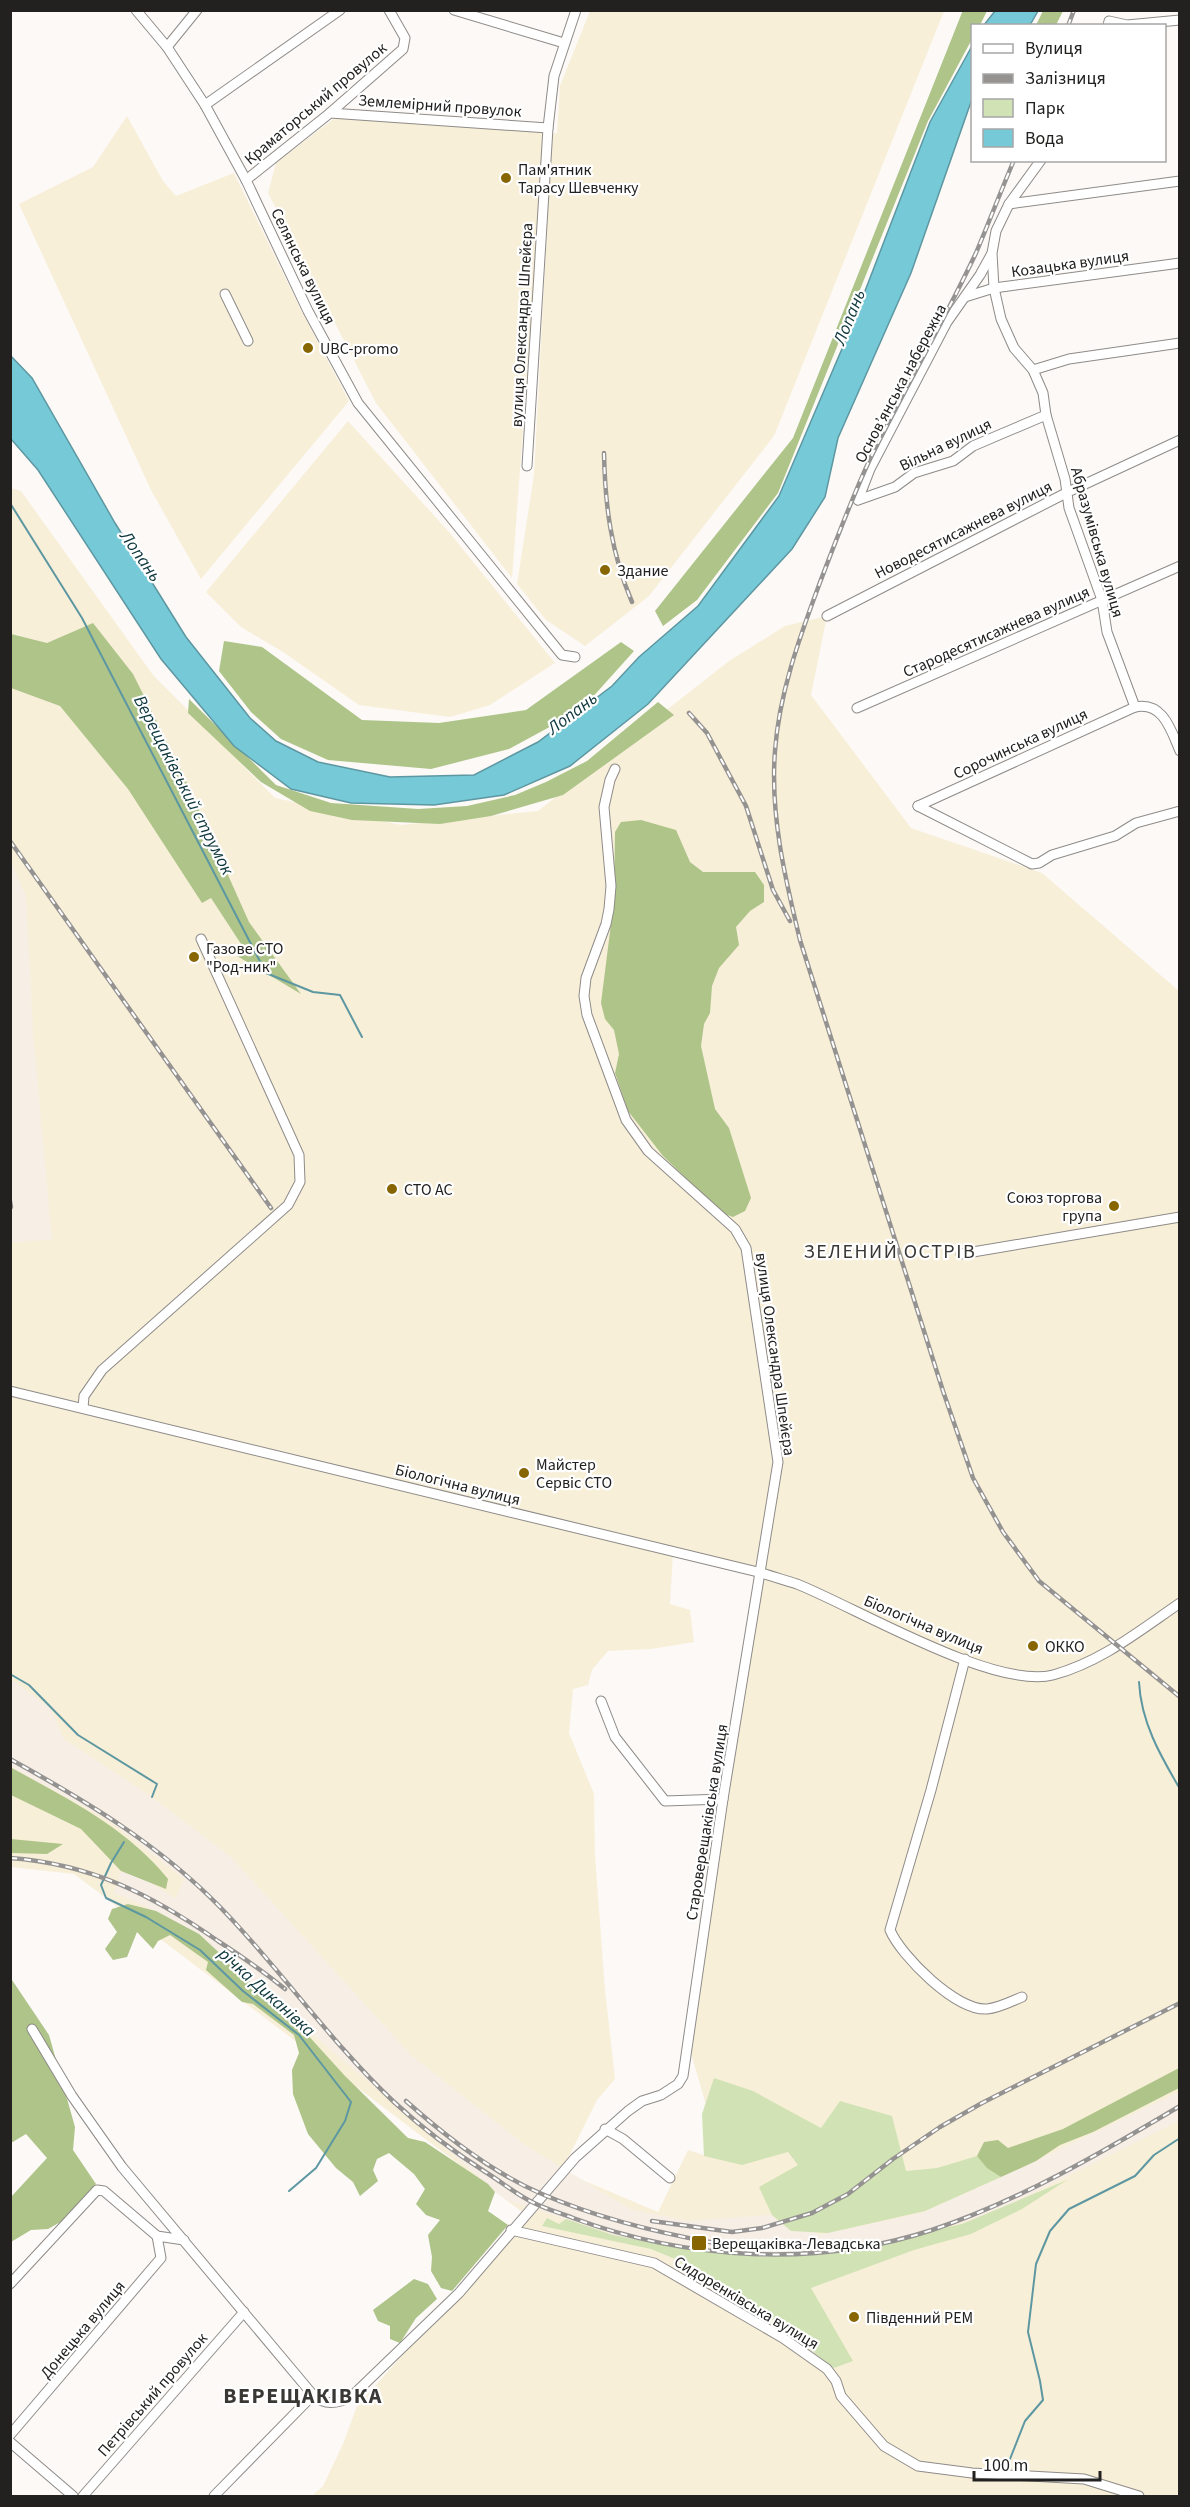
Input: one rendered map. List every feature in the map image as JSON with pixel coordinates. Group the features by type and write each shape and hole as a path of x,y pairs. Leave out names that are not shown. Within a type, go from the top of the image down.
{"street":[{"name":"Селянська вулиця","path":"136,10 167,47 205,105 246,180 308,311 358,403 562,655 575,657"},
{"path":"167,47 197,10"},
{"path":"205,105 340,10"},
{"name":"Краматорський провулок","path":"246,180 330,113 403,49 405,38 389,10"},
{"path":"454,10 564,43"},
{"name":"вулиця Олександра Шпейєра","path":"527,466 548,128 554,76 576,10"},
{"path":"1137,24 1179,20"},
{"name":"Землемірний провулок","path":"330,113 548,128"},
{"path":"992,253 996,231 1009,204 1040,162"},
{"path":"1009,204 1179,180"},
{"name":"Абразумівська вулиця","path":"992,253 994,288 1002,319 1014,348 1033,370 1043,393 1046,415 1068,492 1073,519 1102,600 1107,632 1135,707"},
{"name":"Основ’янська набережна","path":"858,500 870,469 947,322 992,253"},
{"name":"Козацька вулиця","path":"965,297 994,288 1179,263"},
{"path":"225,294 248,341"},
{"path":"1033,370 1069,358 1179,343"},
{"name":"Вільна вулиця","path":"858,500 895,487 914,473 953,461 973,446 1046,415"},
{"name":"Новодесятисажнева вулиця","path":"826,616 1068,492 1179,440"},
{"name":"Стародесятисажнева вулиця","path":"857,708 1179,567"},
{"path":"1135,707 1147,706 1157,710 1166,720 1179,751"},
{"name":"Сорочинська вулиця","path":"1135,707 918,806 1032,864 1039,863 1052,855 1115,836 1136,823 1179,811"},
{"name":"вулиця Олександра Шпейєра","path":"615,769 604,807 611,886 609,909 606,924 586,978 584,996 587,1015 626,1120 636,1136 648,1151 735,1229 746,1248 778,1462 762,1573"},
{"path":"83,1408 84,1396 102,1370 288,1205 300,1182 299,1155 201,939"},
{"path":"961,1254 1179,1217"},
{"name":"Біологічна вулиця","path":"10,1391 762,1573 796,1584 940,1651 990,1668 1039,1677 1090,1662 1117,1647 1179,1603"},
{"name":"Староверещаківська вулиця","path":"605,2129 642,2101 661,2095 678,2084 683,2076 723,1799 762,1573"},
{"path":"965,1659 932,1790 890,1930 896,1945 913,1964 933,1982 970,2006 987,2009 1023,1997"},
{"path":"601,1701 615,1737 665,1801 723,1799"},
{"path":"32,2029 73,2098 108,2147 320,2402 341,2402 352,2396 459,2293 575,2158 605,2129 623,2139 670,2178"},
{"path":"10,2284 97,2190 104,2191 156,2236 184,2240"},
{"name":"Сидоренківська вулиця","path":"511,2230 654,2263 783,2338 827,2369 836,2381 841,2396 884,2446 918,2466 972,2473 1083,2479 1139,2496"},
{"name":"Донецька вулиця","path":"10,2435 162,2258 156,2236"},
{"name":"Петрівський провулок","path":"83,2496 244,2312"},
{"path":"214,2496 313,2395"},
{"path":"10,2442 73,2496"}],"shaded area":[{"path":"590,11 944,11 774,436 649,596 585,646 546,620 517,584 534,475 552,134 557,133 560,86"},
{"path":"127,116 163,181 176,196 234,173 303,314 349,401 201,579 151,490 19,204 93,167"},
{"path":"336,117 545,130 512,578 376,403 268,193 276,163"},
{"path":"348,421 449,532 555,663 490,705 450,717 359,705 283,652 241,627 206,592"},
{"path":"11,488 21,491 153,675 275,798 401,825 538,811 729,661 785,626 827,616 811,695 911,828 1042,873 1179,991 1179,2496 312,2496 323,2486 343,2444 357,2406 566,2173 658,2212 688,2150 704,2155 710,2119 689,2046 761,1573 673,1552 670,1604 690,1610 694,1642 651,1649 608,1651 592,1670 588,1685 573,1689 569,1733 594,1794 595,1856 605,1990 615,2079 597,2100 562,2170 525,2214 74,1874 11,1867"},
{"path":"11,862 26,896 33,1031 52,1239 11,1243"},
{"path":"11,1679 50,1708 64,1739 152,1797 232,1858 411,2055 525,2145 630,2209 688,2221 772,2215 810,2203 817,2235 921,2213 1017,2170 1179,2092 1179,2121 993,2213 895,2242 811,2256 766,2257 697,2251 624,2238 506,2200 309,2031 145,1906 114,1893 121,1871 144,1879 176,1899 184,1879 108,1820 11,1767"}],"green space":[{"path":"963,10 987,11 980,24 971,24 971,41 928,121 778,493 697,600 663,626 655,611 793,438"},
{"path":"1043,11 1063,11 1056,24 1036,24"},
{"path":"93,623 133,674 181,770 249,922 301,994 237,956 235,953 243,947 211,898 202,903 128,789 60,706 11,688 11,634 47,643"},
{"path":"224,641 262,647 362,720 439,723 526,710 621,642 634,651 581,710 509,749 431,769 328,760 281,739 251,712 219,671"},
{"path":"189,699 276,785 331,803 418,809 467,806 515,795 587,761 658,702 674,715 563,795 491,816 440,824 352,820 310,811 261,782 188,713"},
{"path":"641,820 676,830 690,862 703,872 755,872 764,885 764,902 750,911 736,927 739,945 719,968 712,986 710,1013 704,1024 701,1046 715,1109 729,1128 751,1198 745,1211 733,1217 722,1213 663,1156 628,1111 615,1073 619,1054 614,1030 605,1019 601,1003 614,900 615,832 621,822"},
{"path":"10,1767 115,1829 134,1844 168,1879 166,1889 121,1871 81,1829 11,1795"},
{"path":"11,1839 63,1844 47,1854 11,1853"},
{"path":"128,1904 156,1911 199,1934 305,2032 345,2076 408,2138 425,2142 488,2184 495,2192 488,2211 508,2225 452,2291 441,2288 431,2271 432,2257 428,2235 440,2220 426,2215 416,2204 425,2189 414,2174 389,2153 377,2159 373,2170 378,2181 360,2196 353,2182 336,2168 308,2134 293,2094 292,2070 299,2053 294,2035 253,2004 242,2002 206,1970 208,1962 170,1935 158,1941 153,1949 137,1932 127,1957 113,1960 105,1949 117,1932 108,1919 112,1909"},
{"path":"10,1977 49,2035 75,2127 73,2150 96,2184 73,2215 48,2229 31,2230 11,2242 11,2197 47,2158 26,2134 11,2143"},
{"path":"1179,2068 1179,2088 1093,2132 1060,2145 1036,2161 1001,2177 987,2168 977,2156 984,2142 998,2140 1008,2148 1063,2129"},
{"path":"714,2078 753,2091 821,2128 840,2101 892,2116 906,2171 937,2168 977,2156 1001,2177 925,2211 828,2233 791,2231 772,2215 759,2187 798,2165 788,2152 742,2165 704,2156 702,2114"},
{"path":"1067,2180 1022,2209 971,2234 914,2250 811,2288 853,2361 834,2368 761,2312 675,2259 651,2249 542,2226 547,2218 559,2224 566,2219 613,2235 691,2250 766,2257 854,2248 962,2224"},
{"path":"414,2279 428,2284 437,2299 416,2318 400,2343 390,2339 390,2326 378,2321 373,2310"}],"water":[{"path":"995,10 1038,11 1031,24 985,24"},
{"path":"971,48 971,102 911,273 838,438 825,497 792,549 648,704 570,766 504,795 434,805 351,803 291,789 234,746 161,659 38,470 11,439 11,356 32,378 115,523 186,637 250,718 276,741 318,762 390,777 474,775 538,742 612,686 639,657 698,606 779,496 850,330 930,122"}],"waterway":[{"name":"Верещаківський струмок","path":"10,503 82,618 266,973 313,992 340,995 362,1037"},
{"name":"річка Диканівка","path":"10,1674 29,1685 78,1735 157,1784 152,1797"},
{"name":"Верещаківський струмок","path":"1139,1682 1143,1711 1159,1751 1180,1789"},
{"name":"річка Диканівка","path":"124,1842 101,1885 106,1898 146,1917 200,1950 243,1991 299,2035 351,2102 345,2121 316,2168 289,2191"},
{"name":"Верещаківський струмок","path":"1010,2459 1025,2421 1043,2400 1028,2332 1036,2264 1050,2231 1069,2209 1135,2176 1154,2155 1180,2138"}],"railway":[{"path":"1069,24 1074,10"},
{"path":"1013,162 976,253 856,490 797,646 785,688 777,730 774,775 777,823 784,870 800,940 943,1391 973,1478 1003,1532 1039,1581 1180,1697"},
{"path":"604,453 606,491 614,547 632,602"},
{"path":"689,713 707,733 746,806 773,890 790,921"},
{"path":"10,841 271,1208"},
{"path":"10,1201 11,1207"},
{"path":"10,1759 120,1825 196,1884 263,1954 348,2055 394,2102 427,2131 528,2200 616,2232 661,2243 752,2254 797,2254 843,2250 888,2242 932,2230 996,2205 1059,2175 1180,2106"},
{"path":"10,1858 68,1867 145,1896 193,1924 285,1989"},
{"path":"652,2221 732,2232 762,2228 812,2213 848,2194 893,2159 940,2127 982,2103 1180,2003"},
{"path":"406,2101 471,2153 524,2186 584,2210 627,2223 715,2243"}],"place":[{"name":"Пам'ятник Тарасу Шевченку","path":"506,178"},
{"name":"UBC-promo","path":"308,348"},
{"name":"Здание","path":"605,570"},
{"name":"Газове СТО \"Род-ник\"","path":"194,957"},
{"name":"СТО АС","path":"392,1189"},
{"name":"Союз торгова група","path":"1114,1206"},
{"name":"Майстер Сервіс СТО","path":"524,1473"},
{"name":"ОККО","path":"1033,1646"},
{"name":"Верещаківка-Левадська","path":"699,2243"},
{"name":"Південний РЕМ","path":"854,2317"}],"district":[{"name":"ЗЕЛЕНИЙ ОСТРІВ","path":"890,1251"},
{"name":"ВЕРЕЩАКІВКА","path":"303,2395"}],"water label":[{"name":"Лопань","path":"849,317"},
{"name":"Лопань","path":"141,556"},
{"name":"Лопань","path":"572,713"}]}
